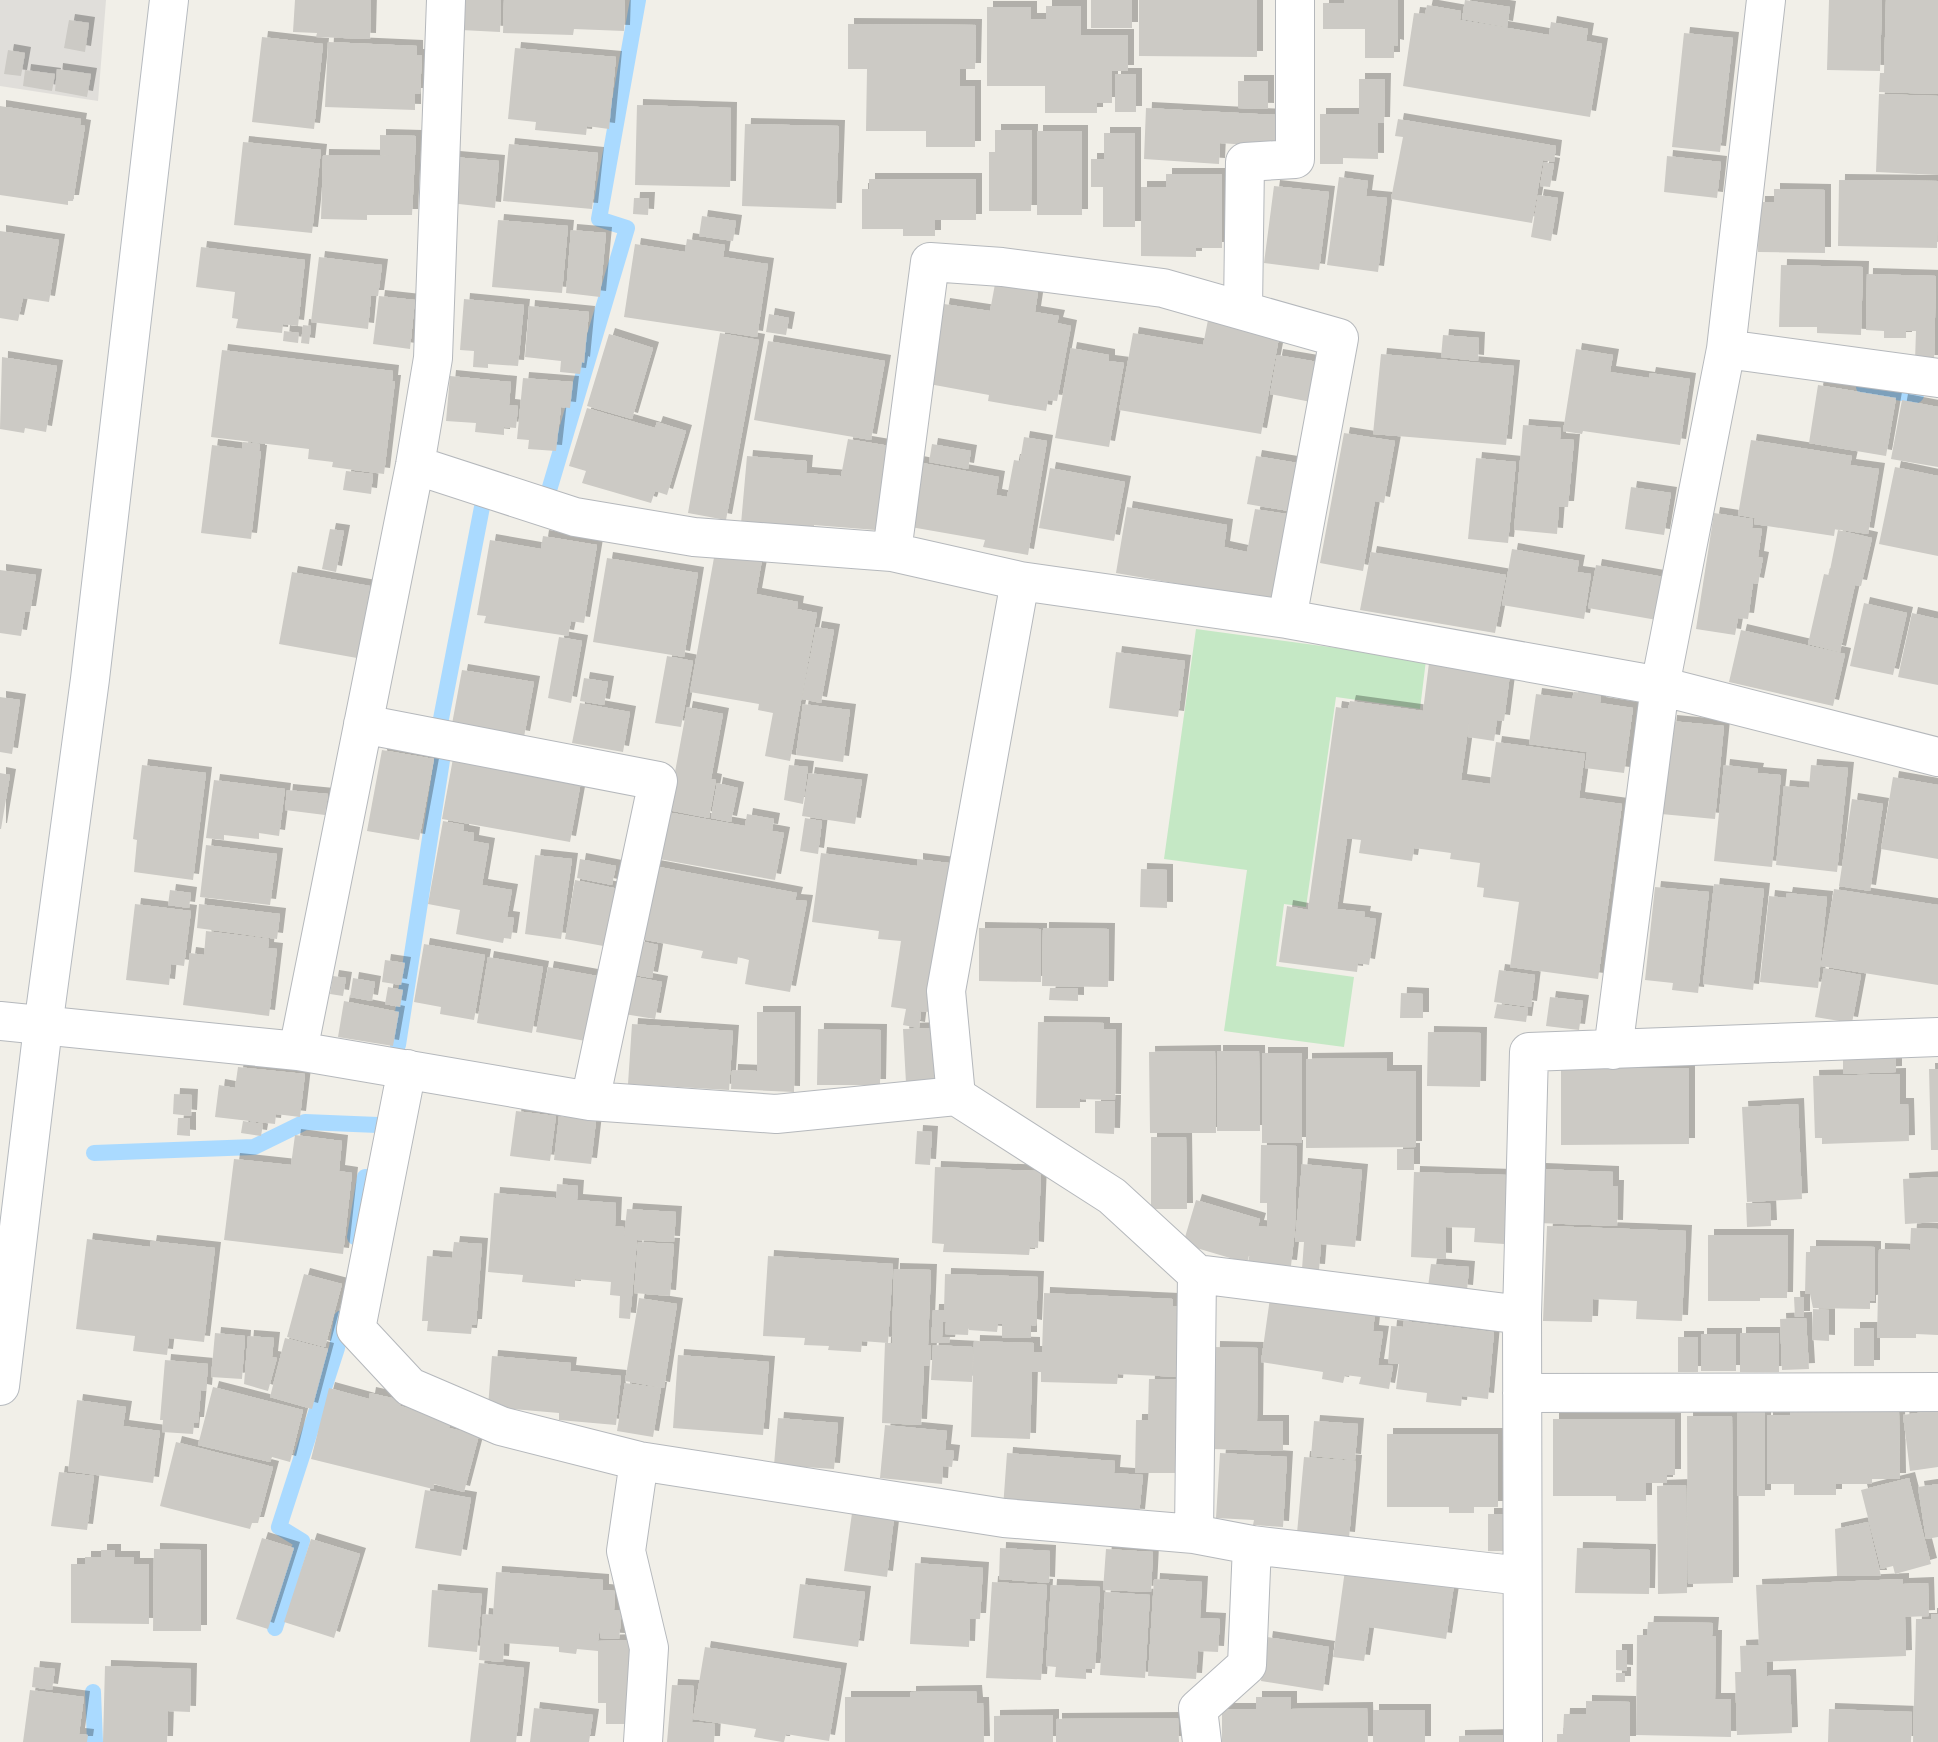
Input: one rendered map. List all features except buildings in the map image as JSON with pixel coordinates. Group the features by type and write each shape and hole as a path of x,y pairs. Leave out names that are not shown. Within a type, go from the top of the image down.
{"street":[{"path":"0,1386 43,1027 90,679 169,0"},
{"path":"298,1052 415,465 433,358 446,0"},
{"path":"1243,310 1245,162 1295,159 1295,0"},
{"path":"1613,1050 1660,687 1726,349 1766,0"},
{"path":"892,552 930,262 1002,267 1163,288 1339,338 1287,619"},
{"path":"1726,349 1938,378"},
{"path":"415,465 575,517 694,537 892,552 1020,581 1287,619 1660,687 1938,757"},
{"path":"956,1096 946,991 1020,581"},
{"path":"363,724 658,781 590,1101"},
{"path":"0,1021 298,1052 590,1101 776,1114 956,1096 1112,1196 1197,1274 1522,1315"},
{"path":"1523,1742 1522,1315 1529,1052 1938,1037"},
{"path":"407,1069 356,1329 410,1387 501,1426 639,1461 1004,1518 1194,1534 1252,1545 1522,1576"},
{"path":"1194,1534 1197,1274"},
{"path":"1522,1393 1938,1392"},
{"path":"639,1461 625,1552 649,1648 643,1742"},
{"path":"1202,1742 1198,1709 1247,1665 1252,1545"}],"shaded area":[{"path":"0,0 106,0 98,101 0,86"}],"green space":[{"path":"1196,629 1426,660 1420,709 1336,697 1306,907 1284,904 1276,966 1354,977 1344,1047 1224,1031 1247,870 1164,859"}],"waterway":[{"path":"550,487 627,228 599,219 638,0"},
{"path":"1864,387 1916,395"},
{"path":"440,724 482,507"},
{"path":"398,1045 443,754"},
{"path":"94,1153 254,1147 305,1122 378,1125"},
{"path":"355,1237 365,1177"},
{"path":"275,1628 302,1541 279,1527 337,1348 342,1318"},
{"path":"93,1692 95,1742"}]}
